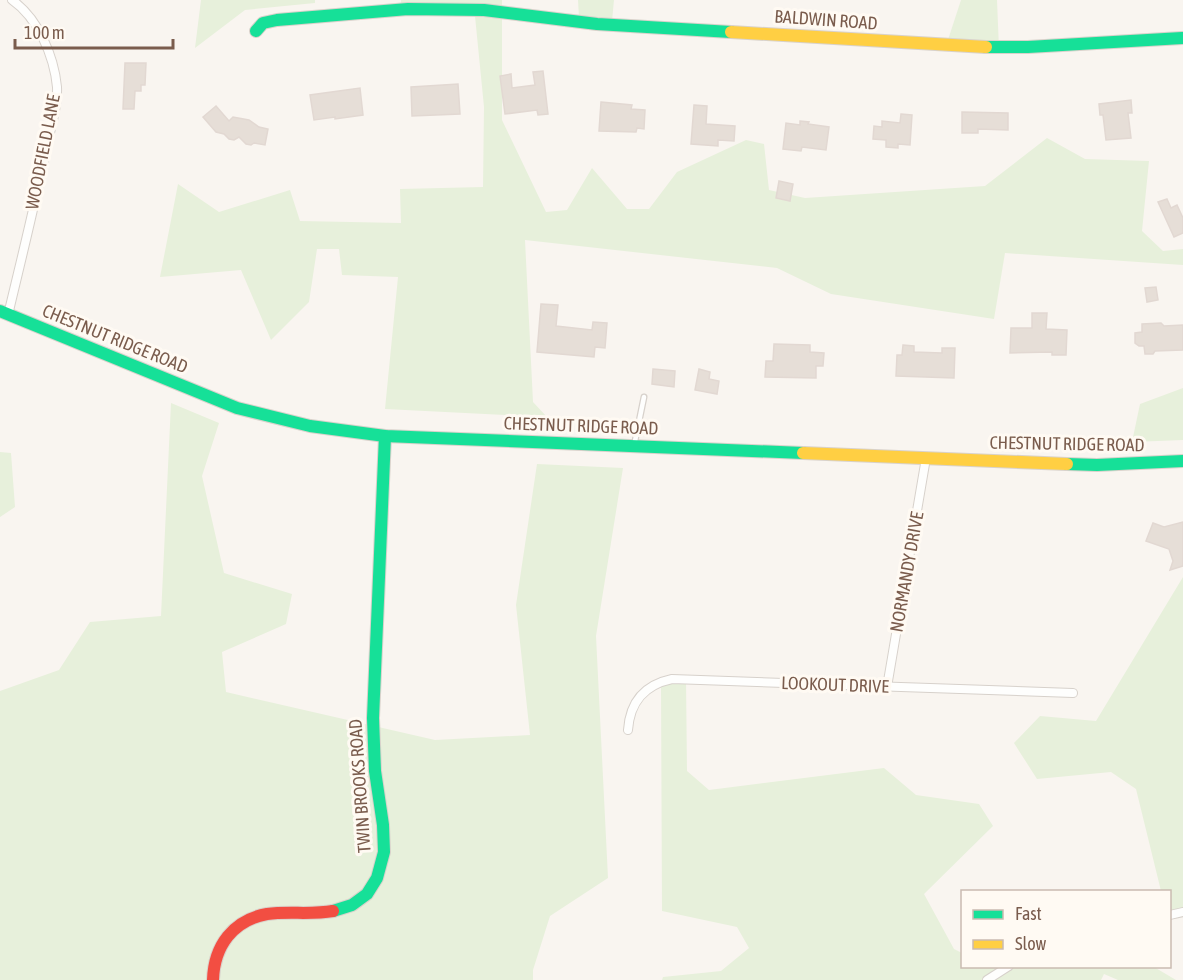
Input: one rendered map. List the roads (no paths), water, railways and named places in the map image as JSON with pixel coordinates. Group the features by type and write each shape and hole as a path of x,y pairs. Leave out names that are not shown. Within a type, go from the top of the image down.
{"street":[{"name":"WOODFIELD LANE","path":"4,313 46,149 57,88 53,67 39,31 19,5 12,0"},
{"name":"BALDWIN ROAD","path":"256,31 264,23 277,20 375,11 442,9 484,10 597,24 967,47 1028,47 1183,37"},
{"path":"1183,37 1183,43"},
{"name":"CHESTNUT RIDGE ROAD","path":"4,313 237,408 305,427 340,432 385,436 1097,465 1183,461"},
{"name":"TWIN BROOKS ROAD","path":"213,980 213,964 217,953 231,932 242,924 267,914 328,912 352,906 370,890 382,865 384,834 376,788 372,719 385,436"},
{"name":"NORMANDY DRIVE","path":"887,687 926,458"},
{"name":"LOOKOUT DRIVE","path":"628,730 631,711 642,693 651,686 672,679 1072,693"},
{"path":"987,980 1006,968"}],"lane":[{"path":"634,446 644,397"}]}
